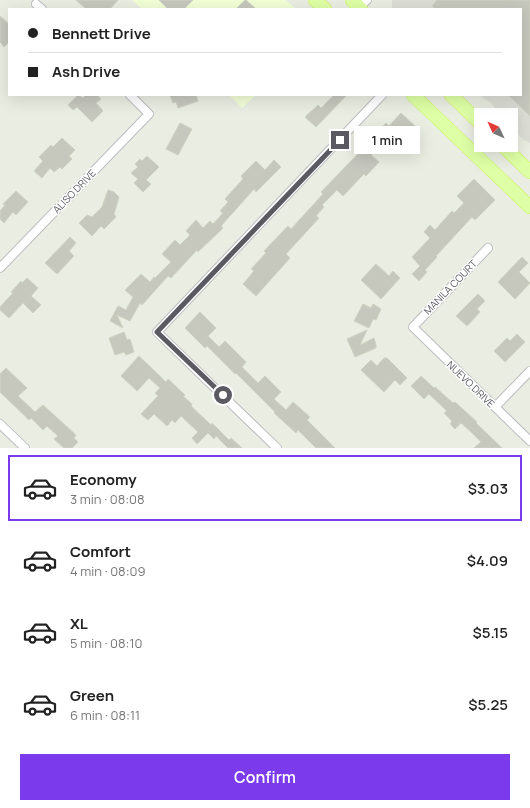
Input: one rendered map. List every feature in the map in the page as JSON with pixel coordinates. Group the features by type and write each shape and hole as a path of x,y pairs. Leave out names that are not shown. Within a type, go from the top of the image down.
{"main road":[{"path":"315,0 324,8"},
{"path":"414,96 530,207"},
{"path":"452,96 474,117"},
{"path":"509,152 530,172"}],"street":[{"name":"ALISO DRIVE","path":"0,268 149,114 131,96"},
{"path":"277,448 157,332 381,96"},
{"name":"MANILA COURT","path":"413,327 488,248"},
{"name":"NUEVO DRIVE","path":"413,327 530,441"},
{"path":"495,407 530,371"},
{"path":"0,424 25,448"}],"shaded area":[{"path":"132,0 286,0 295,8 141,8"},
{"path":"392,0 530,0 530,143 518,134 518,108 495,108 491,103 480,96 522,96 522,8 392,8"},
{"path":"230,96 255,96 242,108"}],"building":[{"path":"76,0 118,0 111,8 85,8"},
{"path":"159,0 193,0 185,8 167,8"},
{"path":"246,0 255,8 237,8"},
{"path":"437,0 530,0 530,116 509,96 522,96 522,8 434,8 432,6"},
{"path":"0,16 8,23 8,43 4,47 0,42"},
{"path":"77,96 83,98 85,96 98,96 101,99 96,103 103,111 92,122 77,107 73,110 68,105"},
{"path":"170,96 196,96 198,101 178,108 176,102 173,103"},
{"path":"333,96 346,96 316,127 305,117 318,105 321,108"},
{"path":"401,113 416,127 401,144 392,136 388,141 386,139 371,155 379,162 366,176 364,174 343,196 337,190 322,205 324,207 316,216 319,218 286,254 290,258 256,296 243,284 254,271 251,269 266,253 264,251 288,226 291,229 323,194 321,192 386,123 389,126"},
{"path":"180,123 192,129 178,155 166,149"},
{"path":"62,138 75,150 69,156 72,159 62,169 60,167 54,172 50,168 42,178 34,171 43,161 39,157 51,145 53,147"},
{"path":"147,156 159,167 146,180 151,184 143,192 134,183 138,179 131,173 138,167 135,164 140,159 142,161"},
{"path":"274,160 281,167 256,192 254,189 221,226 223,228 198,252 197,250 171,278 168,276 142,305 140,303 130,321 117,315 123,328 110,321 118,306 126,310 133,297 125,290 141,274 150,282 171,262 162,254 175,240 180,245 190,235 186,231 196,220 203,228 210,221 213,224 223,213 220,211 228,202 225,199 243,179 241,176 256,161 265,170"},
{"path":"474,179 495,200 475,220 472,217 436,256 437,257 425,270 427,272 419,281 412,274 420,266 412,257 430,238 424,232 430,225 435,230 452,211 454,213 464,203 457,196"},
{"path":"108,190 114,192 119,197 114,214 116,217 104,229 101,226 92,236 79,223 87,215 92,217 102,207"},
{"path":"16,191 28,202 16,215 13,212 4,223 0,219 0,211 5,205 3,204"},
{"path":"70,237 76,243 69,251 74,256 57,274 45,263"},
{"path":"522,257 528,263 519,272 530,283 515,299 498,282"},
{"path":"376,264 389,276 393,271 400,278 381,299 361,280"},
{"path":"27,278 38,288 31,296 41,305 33,313 23,303 9,318 0,310 0,307 13,293 11,292 21,281 22,283"},
{"path":"478,294 485,301 477,309 480,312 467,326 456,316"},
{"path":"363,304 371,308 373,304 381,309 376,320 373,319 369,328 354,321"},
{"path":"200,312 216,328 208,336 219,347 225,341 246,362 242,367 258,383 265,376 281,392 274,399 286,410 293,402 310,417 307,420 335,448 316,448 298,430 296,433 274,413 275,412 236,373 235,374 207,346 205,348 185,328"},
{"path":"367,330 360,345 374,338 376,348 355,357 347,339"},
{"path":"124,332 127,340 130,339 134,352 126,355 124,352 115,355 109,338"},
{"path":"517,334 525,342 505,362 494,351 507,338 510,341"},
{"path":"139,356 166,382 168,379 185,395 183,396 192,404 191,406 211,425 212,423 229,440 231,438 242,448 228,448 216,436 214,439 208,433 197,444 192,438 198,432 181,416 175,423 172,420 167,426 154,414 148,420 141,414 158,396 155,393 160,388 149,378 137,391 121,376"},
{"path":"384,358 387,358 407,378 400,385 395,380 384,392 361,370 371,360 377,366"},
{"path":"6,368 27,388 18,396 35,412 43,405 76,435 74,438 78,442 72,448 64,448 54,439 58,436 47,426 43,430 31,418 29,420 0,392 0,374"},
{"path":"421,376 453,403 455,402 502,448 474,448 481,442 470,431 461,423 455,429 450,424 452,421 444,413 447,411 429,394 424,399 411,386"}],"route":[{"path":"223,395 157,332 340,140"}]}
